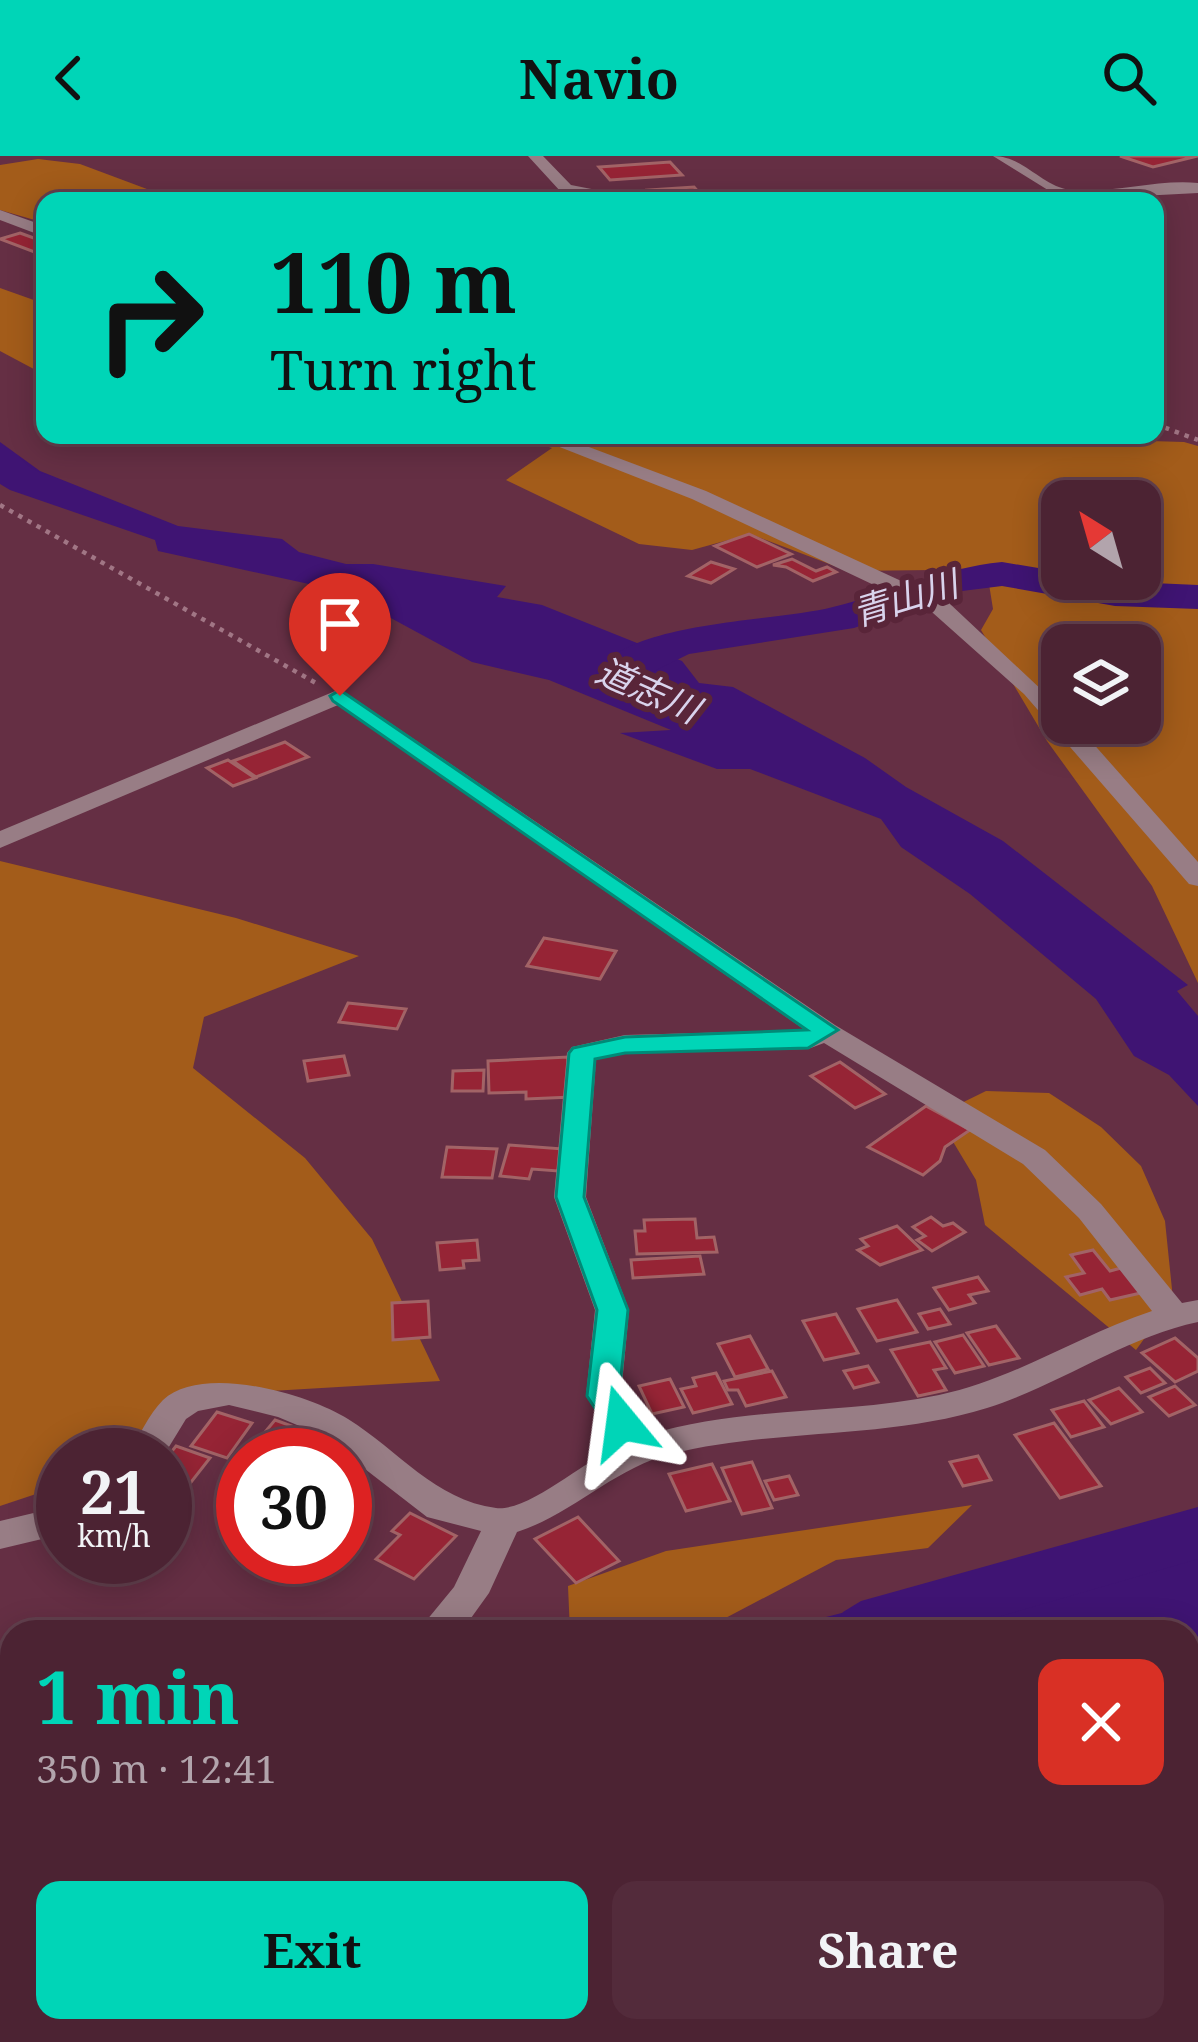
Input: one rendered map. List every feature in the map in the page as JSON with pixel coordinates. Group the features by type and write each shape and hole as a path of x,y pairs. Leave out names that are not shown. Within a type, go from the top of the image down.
{"street":[{"path":"535,156 566,189 586,192"},
{"path":"1000,156 1059,192"},
{"path":"1102,192 1198,188"},
{"path":"0,215 36,229"},
{"path":"564,444 669,482 891,581 970,629 1007,663 1198,878"},
{"path":"0,840 340,696 825,1030 1034,1157 1186,1312 971,1400 723,1431 640,1450 536,1512 502,1523 440,1508 334,1426 287,1407 229,1393 188,1400 174,1410 163,1428"},
{"path":"640,1450 603,1396 612,1310 570,1197 582,1053 625,1045 808,1040 825,1030"},
{"path":"450,1620 486,1561 502,1523"},
{"path":"0,1535 36,1526"}],"path":[{"path":"1164,427 1198,440"},
{"path":"0,505 340,696"}],"shaded area":[{"path":"38,159 80,164 155,192 36,192 36,220 0,210 0,165"},
{"path":"0,288 36,301 36,370 0,351"},
{"path":"1164,441 1198,446 1198,983 1152,886 1049,744 1161,744 1161,624 1041,624 1041,731 981,630 993,609 989,584 1019,569 848,571 750,534 692,550 639,544 506,480 552,448 539,444"},
{"path":"0,861 236,918 359,956 204,1017 193,1068 305,1158 372,1239 440,1381 186,1396 147,1428 36,1428 36,1494 0,1506"},
{"path":"986,1091 1049,1093 1101,1127 1141,1166 1165,1221 1173,1299 1136,1350 985,1225 976,1180 937,1115"},
{"path":"972,1505 928,1548 836,1560 722,1620 569,1620 568,1586 666,1551"}],"water":[{"path":"0,442 40,471 178,526 282,539 299,552 346,564 373,564 506,586 497,597 542,605 682,661 699,683 733,687 865,758 906,787 1003,841 1188,985 1177,991 1198,1016 1198,1106 1169,1075 1134,1056 1096,999 970,894 901,847 881,819 750,769 717,769 620,733 671,730 549,680 472,662 341,591 158,551 155,540 10,490 0,484"},
{"path":"1198,1524 1198,1620 814,1620 1035,1564 1115,1567"}],"building":[{"path":"1120,156 1198,156 1153,167"},
{"path":"670,162 682,175 610,180 599,167"},
{"path":"694,187 698,192 650,192"},
{"path":"20,233 36,239 36,253 0,239"},
{"path":"749,534 791,554 757,567 715,546"},
{"path":"792,559 816,571 827,567 836,572 813,581 773,565"},
{"path":"711,562 734,569 711,583 688,576"},
{"path":"285,742 308,757 256,777 233,761"},
{"path":"228,760 255,778 233,786 207,768"},
{"path":"544,938 616,951 600,979 527,966"},
{"path":"348,1003 406,1009 397,1029 339,1022"},
{"path":"344,1056 349,1075 308,1081 304,1061"},
{"path":"568,1057 572,1097 526,1099 526,1092 489,1093 488,1061"},
{"path":"840,1062 885,1094 855,1108 811,1076"},
{"path":"484,1070 483,1091 452,1091 453,1071"},
{"path":"926,1106 970,1130 945,1147 940,1161 923,1175 868,1147"},
{"path":"509,1145 564,1149 558,1171 532,1169 529,1179 500,1176"},
{"path":"447,1147 497,1149 492,1178 442,1177"},
{"path":"931,1217 965,1232 932,1251 917,1240 925,1236 913,1227"},
{"path":"695,1219 697,1238 714,1237 717,1252 637,1254 635,1231 645,1231 644,1220"},
{"path":"897,1226 922,1250 880,1265 858,1250 868,1246 861,1239"},
{"path":"477,1240 479,1260 463,1261 464,1268 440,1270 437,1243"},
{"path":"1093,1250 1110,1271 1125,1267 1145,1292 1110,1300 1102,1289 1080,1295 1066,1277 1084,1273 1071,1255"},
{"path":"700,1256 704,1274 633,1278 631,1260"},
{"path":"978,1277 988,1291 969,1295 975,1303 949,1310 934,1288"},
{"path":"897,1300 917,1332 877,1341 858,1309"},
{"path":"428,1301 430,1337 393,1340 392,1303"},
{"path":"940,1309 950,1324 928,1329 919,1314"},
{"path":"836,1314 858,1353 824,1360 803,1321"},
{"path":"996,1326 1019,1358 989,1365 967,1333"},
{"path":"963,1335 984,1366 955,1373 935,1342"},
{"path":"750,1336 768,1369 735,1377 718,1344"},
{"path":"1175,1338 1198,1358 1198,1371 1175,1382 1142,1353"},
{"path":"930,1342 946,1368 934,1370 946,1390 918,1396 891,1350"},
{"path":"868,1366 878,1382 854,1388 844,1371"},
{"path":"1150,1368 1165,1383 1141,1393 1126,1377"},
{"path":"772,1371 786,1397 746,1406 738,1390 728,1390 724,1381"},
{"path":"716,1373 732,1404 693,1413 681,1389 696,1386 693,1378"},
{"path":"670,1379 684,1407 652,1414 639,1386"},
{"path":"1175,1386 1195,1405 1169,1416 1149,1397"},
{"path":"1119,1388 1142,1412 1111,1424 1089,1400"},
{"path":"1084,1401 1104,1427 1071,1437 1052,1410"},
{"path":"217,1412 252,1423 248,1428 216,1428 216,1454 192,1445"},
{"path":"275,1420 297,1428 268,1428"},
{"path":"1054,1423 1101,1486 1060,1498 1015,1435"},
{"path":"192,1452 210,1458 192,1481"},
{"path":"978,1456 991,1480 963,1486 950,1462"},
{"path":"752,1462 772,1508 742,1514 722,1468"},
{"path":"712,1464 730,1501 686,1511 669,1474"},
{"path":"789,1476 798,1495 774,1500 765,1481"},
{"path":"410,1513 456,1536 414,1579 376,1559 400,1535 392,1531"},
{"path":"578,1517 619,1561 576,1583 535,1539"}],"waterway":[{"name":"青山川","path":"618,672 678,643 839,619 956,579 1002,574 1115,594 1198,597"},
{"name":"道志川","path":"891,1620 1198,1533"}],"route":[{"path":"340,696 825,1030 808,1040 625,1045 582,1053 570,1197 612,1310 603,1396 622,1423"}]}
